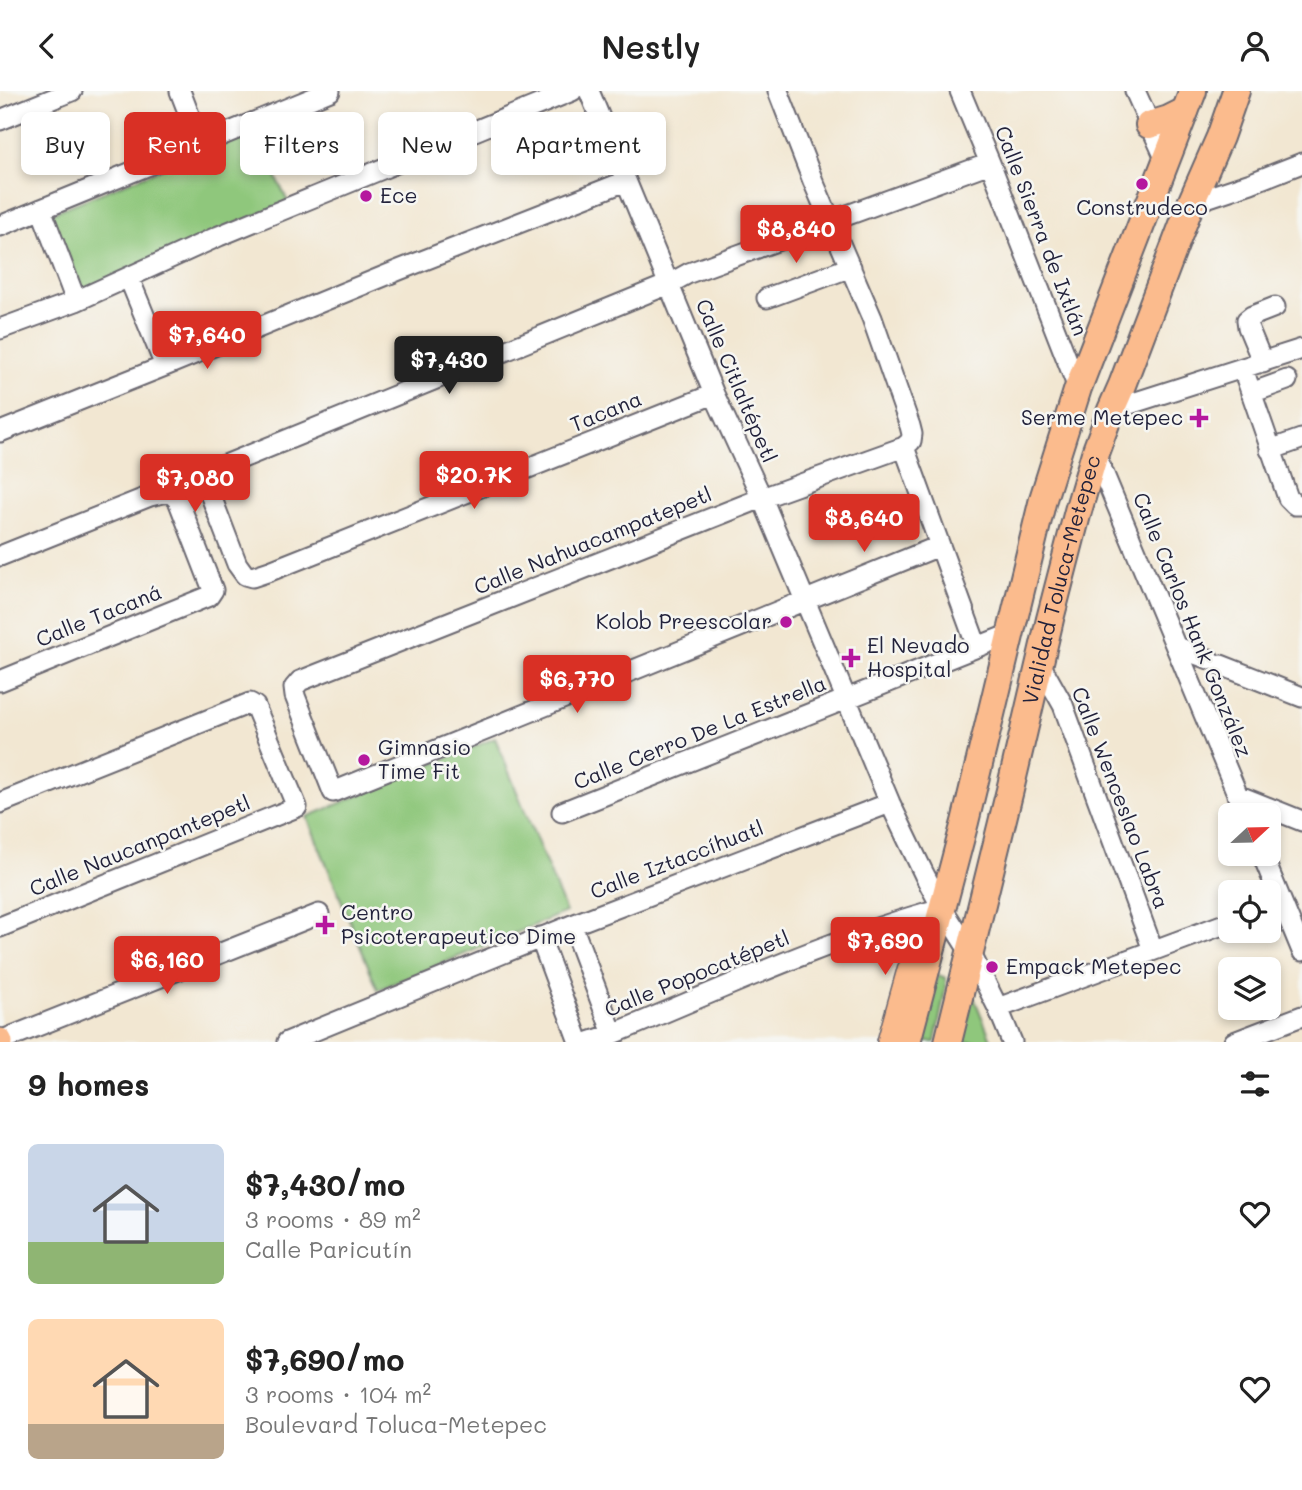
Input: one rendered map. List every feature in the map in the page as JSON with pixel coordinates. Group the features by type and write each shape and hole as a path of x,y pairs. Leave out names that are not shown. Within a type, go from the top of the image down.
{"highway":[{"name":"Vialidad Toluca-Metepec","path":"947,1042 1078,511 1111,410 1236,91"},
{"path":"1149,125 1169,119 1189,101"},
{"name":"Vialidad Toluca-Metepec","path":"907,1042 968,811 1044,499 1078,388 1189,101"}],"main road":[{"path":"889,1042 909,971 917,958 932,949"}],"street":[{"path":"0,120 72,91"},
{"path":"180,91 188,112"},
{"path":"226,133 330,91"},
{"path":"0,329 129,278 219,236 572,91"},
{"name":"Calle Citlaltépetl","path":"589,91 714,394 762,498 890,803 942,908 970,952 1012,1042"},
{"path":"778,91 872,318 910,426 912,434 908,444 939,546 977,647"},
{"name":"Calle Sierra de Ixtlán","path":"960,91 1078,388"},
{"path":"1135,91 1166,160"},
{"path":"669,284 728,258 990,163"},
{"path":"1192,203 1302,163"},
{"path":"0,226 124,175"},
{"path":"0,432 626,181"},
{"path":"41,209 76,300"},
{"path":"767,298 851,267"},
{"path":"129,278 165,366"},
{"name":"Tacana","path":"669,284 209,472 204,478 205,483 242,572 252,576 714,394"},
{"path":"1263,363 1247,320 1275,307"},
{"path":"1111,410 1302,349"},
{"path":"1243,369 1288,498 1295,505 1302,505"},
{"path":"1251,393 1287,380"},
{"path":"1270,450 1301,439"},
{"name":"Calle Nahuacampatepetl","path":"804,600 333,792 295,696 294,688 300,681 762,498 908,444"},
{"name":"Calle Carlos Hank González","path":"1096,453 1241,803"},
{"name":"Calle Tacaná","path":"0,556 167,492 178,500 214,590 209,596 0,681"},
{"path":"804,600 939,546"},
{"name":"Calle Cerro De La Estrella","path":"562,813 1010,634"},
{"path":"1177,647 1302,697"},
{"name":"Calle Wenceslao Labra","path":"1040,664 1063,705 1153,950"},
{"name":"Calle Naucanpantepetl","path":"0,803 250,703 255,706 297,807 0,927"},
{"path":"1237,795 1302,821"},
{"name":"Calle Iztaccíhuatl","path":"287,1042 540,937 890,803"},
{"name":"Calle Popocatépetl","path":"589,1042 889,923 942,908"},
{"path":"0,1041 319,913"},
{"path":"1281,914 1302,951"},
{"path":"572,925 613,1034"},
{"path":"998,1008 1218,926"},
{"path":"540,937 579,1042"},
{"path":"1234,1042 1302,1016"}],"green space":[{"path":"240,137 240,175 275,175 288,202 83,289 49,214 146,175 226,175 226,143"},
{"path":"495,738 566,912 378,990 307,817"},
{"path":"938,975 946,978 935,1042 915,1042"},
{"path":"973,995 992,1042 963,1042"}],"place":[{"name":"Construdeco","path":"1142,184"},
{"name":"Ece","path":"366,196"},
{"name":"Serme Metepec","path":"1199,418"},
{"name":"Kolob Preescolar","path":"786,622"},
{"name":"El Nevado Hospital","path":"851,658"},
{"name":"Gimnasio Time Fit","path":"364,760"},
{"name":"Centro Psicoterapeutico Dime","path":"325,925"},
{"name":"Empack Metepec","path":"992,967"}]}
